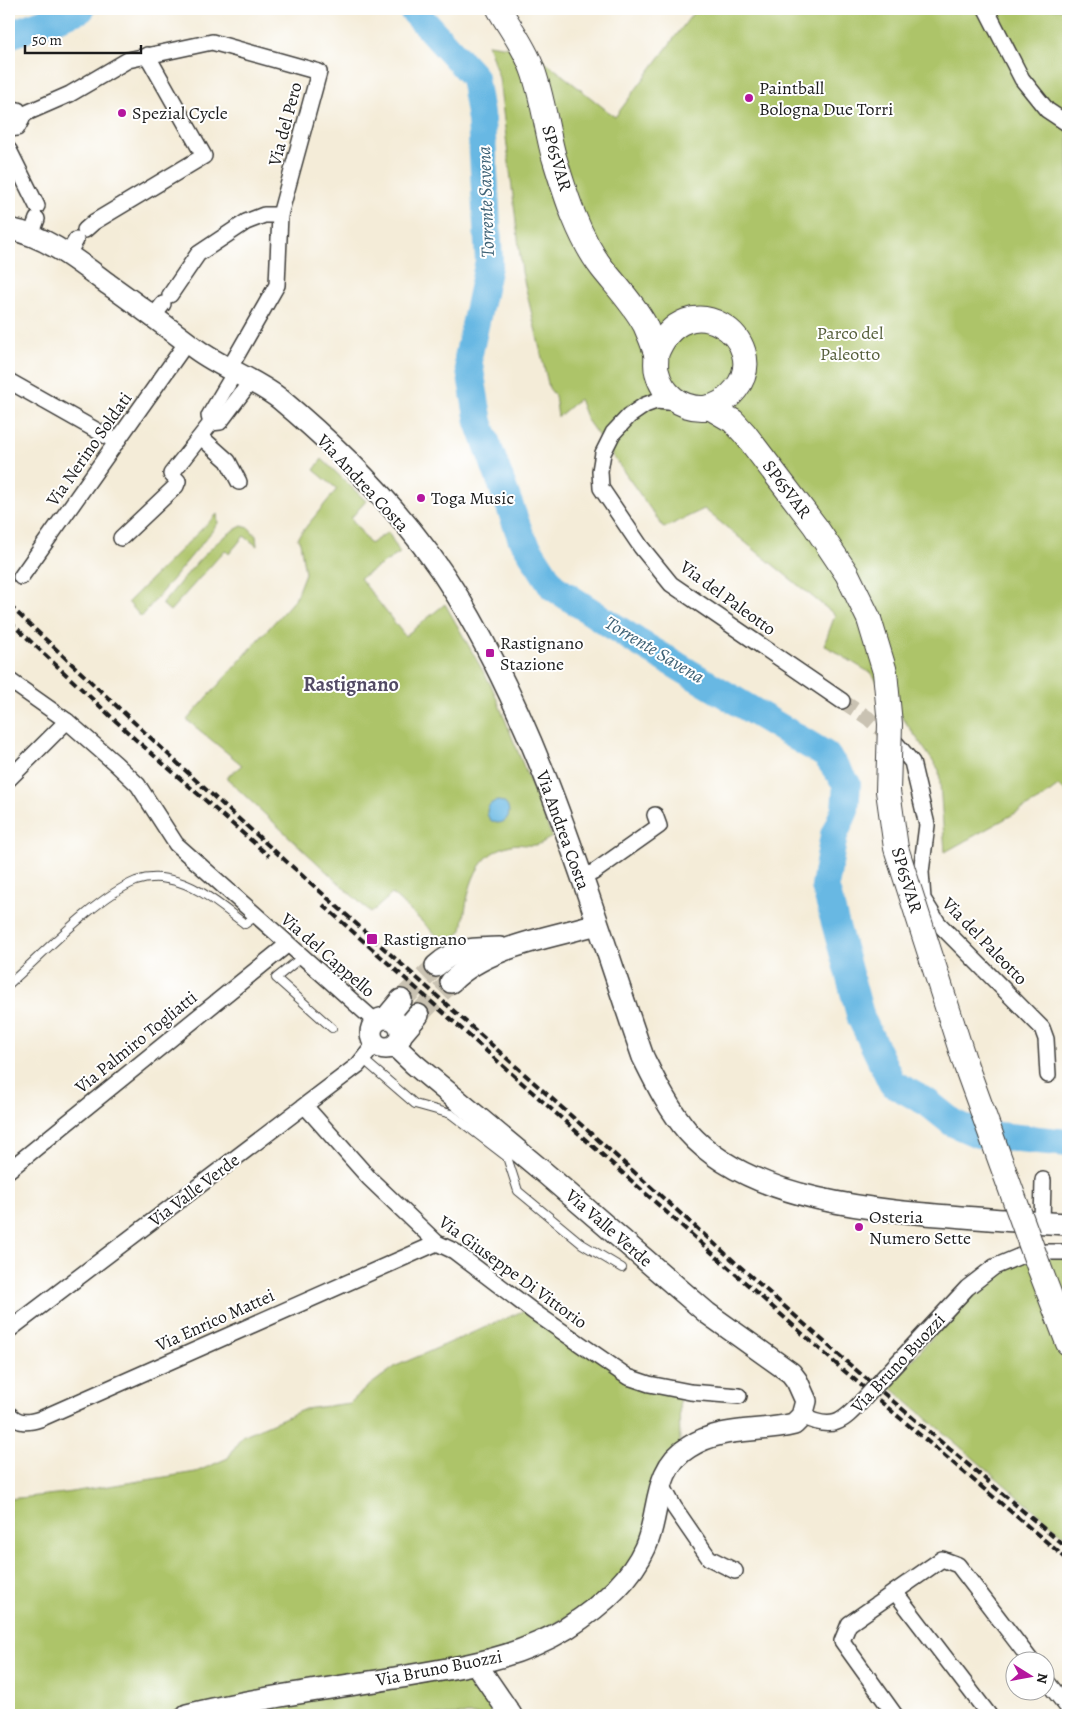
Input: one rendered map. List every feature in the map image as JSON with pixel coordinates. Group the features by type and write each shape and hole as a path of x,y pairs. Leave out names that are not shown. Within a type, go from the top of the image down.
{"main road":[{"name":"SP65VAR","path":"499,9 532,67 554,156 585,240 601,266 630,299"},
{"path":"630,299 661,317 685,321 700,319 715,321 733,334 744,354 744,370 740,384 738,408 745,434"},
{"path":"630,299 645,327 661,385 671,397 691,407 709,407 730,396 740,384"},
{"path":"656,363 667,335 685,321"},
{"path":"709,407 733,421 745,434"},
{"name":"SP65VAR","path":"745,434 815,526 842,566 868,619 884,672 890,724 888,791 896,848 966,1066 1068,1343"}],"street":[{"path":"986,9 1022,78 1047,110 1068,124"},
{"name":"Via del Pero","path":"9,130 20,126 15,112 70,94 128,60 212,42 319,72 280,215 277,285 220,422 212,423 171,474 178,481 176,486 121,538"},
{"path":"76,241 94,222 204,156 147,56"},
{"path":"9,150 35,220"},
{"path":"162,305 198,254 246,222 264,215 280,215"},
{"name":"Via Andrea Costa","path":"9,229 35,220 76,241 162,305 187,342 276,397 298,415 372,488 419,543 456,595 512,696 581,878 643,1057 654,1079 688,1132 721,1161 739,1172 764,1183 828,1200 918,1213 1068,1224"},
{"name":"Via Nerino Soldati","path":"21,577 187,342"},
{"path":"645,405 653,386 656,363"},
{"path":"9,381 116,442"},
{"path":"645,405 656,401 680,403"},
{"name":"Via del Paleotto","path":"645,405 629,416 614,433 603,453 600,471 601,488 610,503 641,547 671,584 842,701"},
{"path":"201,437 228,461 239,482"},
{"name":"Via del Cappello","path":"9,680 23,695 67,721 138,784 176,844 288,944 381,1020"},
{"path":"9,779 67,721"},
{"name":"Via del Paleotto","path":"895,742 912,762 927,826 921,887 927,909 938,923 1042,1028 1046,1039 1048,1075"},
{"path":"581,878 594,872 660,826 655,815"},
{"path":"451,982 461,972 481,961 515,947 597,924"},
{"name":"Via Palmiro Togliatti","path":"9,1170 288,944"},
{"path":"436,966 449,954 469,950 515,947"},
{"path":"381,1020 401,1000"},
{"name":"Via Valle Verde","path":"9,1330 384,1046 418,1015"},
{"name":"Via Valle Verde","path":"381,1020 396,1022 384,1046"},
{"name":"Via Valle Verde","path":"384,1046 414,1064 546,1174 707,1313 791,1374 805,1396 806,1408 802,1416"},
{"name":"Via Giuseppe Di Vittorio","path":"304,1106 369,1178 437,1243 454,1251 534,1312 628,1377 649,1384 682,1390 739,1396"},
{"path":"1029,1222 1043,1180"},
{"name":"Via Enrico Mattei","path":"9,1414 14,1419 26,1423 40,1419 437,1243"},
{"name":"Via Bruno Buozzi","path":"187,1715 476,1664 543,1642 569,1627 607,1599 630,1572 646,1546 661,1483 671,1462 689,1447 717,1434 783,1427 794,1424 802,1416 818,1423 832,1424 845,1419 967,1288 994,1267 1068,1252"},
{"path":"661,1483 674,1507 710,1558 736,1571"},
{"path":"895,1715 842,1642 849,1624 942,1559 958,1565 1024,1652"},
{"path":"895,1592 989,1715"},
{"path":"476,1664 511,1715"},
{"path":"1054,1690 1068,1708"}],"lane":[{"name":"Via del Cappello","path":"9,984 101,902 138,880 166,879 185,884 202,892 246,924 256,916"},
{"path":"302,956 276,978 332,1028"},
{"path":"384,1046 415,1104 451,1114 507,1157 518,1191 582,1244 622,1268"}],"green space":[{"name":"Parco del Paleotto","path":"696,9 1068,9 1068,793 1058,786 1041,799 945,852 939,770 872,674 824,645 835,615 704,509 664,528 587,420 579,399 558,417 555,396 549,388 522,272 499,78 488,44 531,50 615,117"},
{"path":"322,459 366,501 351,518 370,544 388,532 400,553 360,578 405,636 445,604 492,687 552,837 536,845 511,845 497,850 487,858 473,878 466,903 462,930 456,937 444,942 392,894 371,913 226,778 242,765 187,720 295,599 305,573 300,542 297,538 337,489 314,470"},
{"path":"217,514 218,523 213,530 141,617 128,602"},
{"path":"242,526 249,528 256,536 257,546 244,536 229,554 225,550 170,611 162,604 209,550"},
{"path":"1030,1255 1068,1257 1068,1539 890,1387 926,1344 994,1273"},
{"path":"525,1310 569,1339 679,1394 680,1446 627,1582 487,1663 509,1715 9,1715 9,1499 65,1493 196,1472 228,1458 242,1436 305,1409 350,1403 366,1388 396,1366"}],"water":[{"path":"498,801 506,804 509,812 506,820 498,823 490,820 487,812 490,804"}],"waterway":[{"name":"Torrente Savena","path":"9,35 81,9"},
{"name":"Torrente Savena","path":"412,9 474,77 481,120 489,261 468,358 479,422 521,537 553,587 636,641 826,755 847,784 845,810 834,835 825,886 861,1018 892,1083 928,1103 953,1123 978,1134 1068,1143"}],"tunnel":[{"path":"842,701 868,718 894,741"},
{"path":"401,1000 436,966"},
{"path":"418,1015 451,982"}],"railway":[{"path":"9,605 202,786 849,1364 1068,1549"},
{"path":"9,621 135,739 269,856"},
{"path":"323,905 842,1369 1068,1560"}],"place":[{"name":"Paintball Bologna Due Torri","path":"749,98"},
{"name":"Spezial Cycle","path":"122,113"},
{"name":"Toga Music","path":"421,498"},
{"name":"Rastignano Stazione","path":"490,653"},
{"name":"Rastignano","path":"372,939"},
{"name":"Osteria Numero Sette","path":"859,1227"}],"district":[{"name":"Rastignano","path":"351,684"}]}
